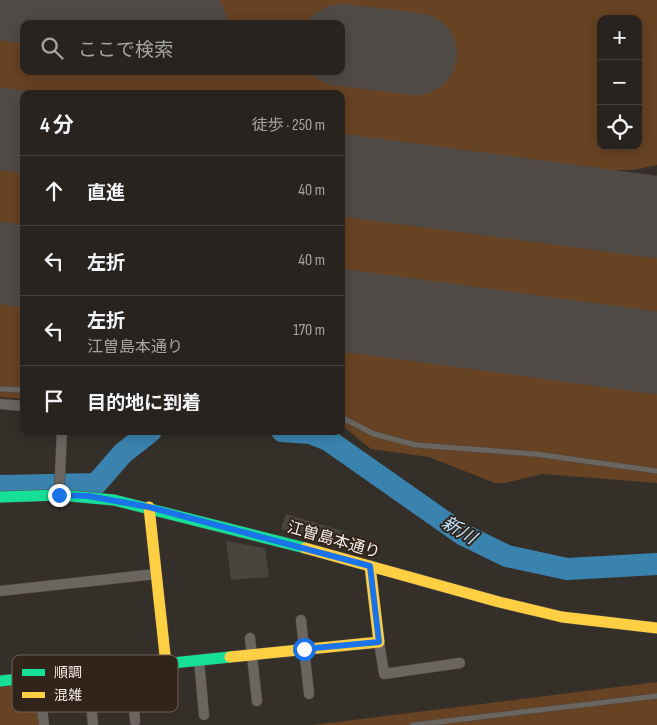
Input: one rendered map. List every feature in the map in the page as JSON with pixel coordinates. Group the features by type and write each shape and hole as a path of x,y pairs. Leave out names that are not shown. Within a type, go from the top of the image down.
{"street":[{"path":"0,404 20,406"},
{"path":"59,495 62,435"},
{"name":"江曽島本通り","path":"0,497 88,496 149,507 499,602 562,616 657,628"},
{"path":"149,507 165,655"},
{"path":"370,566 384,674 460,663"},
{"path":"0,591 156,574"},
{"path":"301,620 309,694"},
{"path":"250,638 257,701"},
{"path":"178,663 379,642"},
{"path":"199,660 204,716"},
{"path":"42,712 44,725"},
{"path":"134,712 135,721"}],"lane":[{"path":"0,389 20,390"},
{"path":"345,419 374,434 416,445 535,454 657,471"},
{"path":"413,725 657,696"}],"shaded area":[{"path":"0,0 657,0 657,165 633,170 609,170 345,135 345,90 20,90 0,88"},
{"path":"0,170 20,172 20,399 0,397"},
{"path":"345,217 657,258 657,483 542,474 505,483 495,483 429,457 371,449 345,428"},
{"path":"657,682 657,725 313,725"},
{"path":"12,686 12,712 39,712 40,725 0,725 0,687"}],"building":[{"path":"286,514 347,532 342,547 281,529"},
{"path":"226,541 265,548 269,577 231,580"}],"waterway":[{"name":"新川","path":"0,486 96,484 123,453 146,435"},
{"name":"新川","path":"315,435 328,440 462,534 507,556 567,569 657,564"}],"runway":[{"path":"8,0 156,20"},
{"path":"345,45 416,54"},
{"path":"0,129 20,132"},
{"path":"345,176 657,217"},
{"path":"0,263 20,266"},
{"path":"345,311 657,353"}],"traffic: fast":[{"path":"0,497 59,495 114,500 305,548"},
{"path":"178,662 230,657"},
{"path":"0,681 12,680"}],"traffic: slow":[{"path":"149,507 165,655"},
{"path":"305,548 499,602 562,617 657,628"},
{"path":"230,657 379,642 370,566"}],"route":[{"path":"59,495 88,496 149,507 370,566 379,642 304,649"}]}
